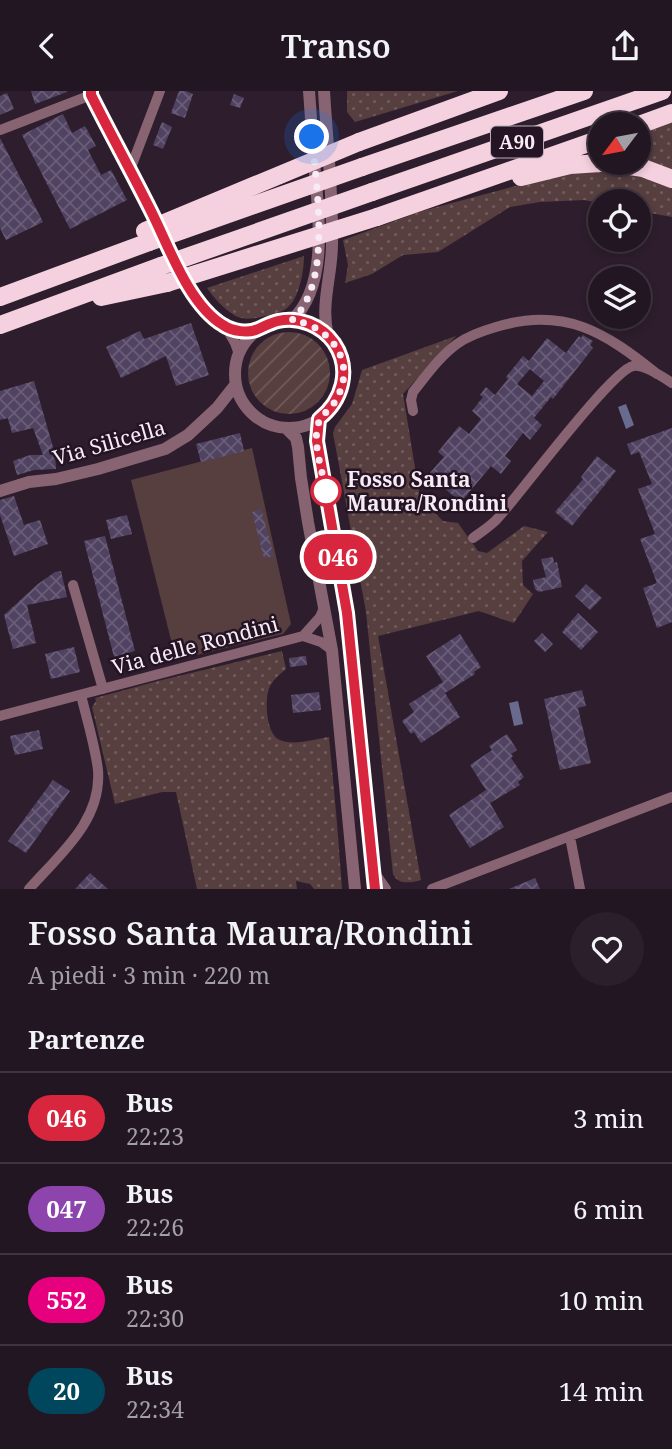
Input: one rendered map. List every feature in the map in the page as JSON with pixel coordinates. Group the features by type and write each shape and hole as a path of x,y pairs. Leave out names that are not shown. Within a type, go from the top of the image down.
{"highway":[{"path":"147,237 359,142 499,91"},
{"name":"A90","path":"0,297 147,237 584,91"},
{"name":"A90","path":"0,325 662,91"},
{"path":"651,121 672,113"},
{"path":"47,308 167,283 377,217 588,143"},
{"path":"483,180 516,178 570,165 588,164"},
{"path":"651,172 672,179"}],"street":[{"path":"130,170 160,91"},
{"path":"292,320 307,300 318,253 319,226 309,91"},
{"path":"324,91 332,218 332,253 325,305 328,337"},
{"path":"0,130 90,92 189,288 206,311 226,327 239,354"},
{"path":"413,411 413,392 456,345 465,338 529,319 570,322 589,328 629,352 657,374"},
{"path":"217,408 244,405 247,408 265,422 286,428 303,426 319,419 336,400 342,384 341,359 334,343 314,326 292,320 271,323 256,331 239,354 235,374 240,396 247,408"},
{"path":"226,327 256,331"},
{"path":"473,538 496,521 601,393 629,367 640,366 672,383"},
{"name":"Via Silicella","path":"0,491 157,452 181,440 217,408 236,384"},
{"path":"319,419 317,441 347,613 375,889"},
{"path":"286,428 296,437 299,447 306,511 332,650 355,889"},
{"name":"Via delle Rondini","path":"74,585 103,689"},
{"name":"Via delle Rondini","path":"0,716 303,636 320,617 324,608"},
{"path":"303,636 321,642 332,650"},
{"path":"29,889 74,839 87,822 94,805 98,769 81,695"},
{"path":"432,889 672,797"},
{"path":"570,837 580,889"},
{"path":"373,870 386,889"}],"shaded area":[{"path":"347,91 458,91 355,122 347,112"},
{"path":"672,122 672,173 651,166 651,130"},
{"path":"588,170 588,175 630,175 672,185 672,217 651,213 651,189 588,189 588,201 540,202 510,207 438,252 403,255 372,274 345,283 348,265 343,240 422,211 542,179"},
{"path":"304,256 298,292 291,304 278,313 254,318 237,317 222,306 207,288"},
{"path":"281,332 297,332 312,339 323,350 330,365 327,389 318,402 297,414 281,414 266,407 255,396 248,381 248,365 255,350 266,339"},
{"path":"456,336 403,394 420,498 443,521 458,523 478,551 487,553 524,526 548,532 522,561 523,585 533,594 514,623 479,611 378,636 421,880 405,882 395,878 393,874 366,612 333,433 352,404 362,370"},
{"path":"252,448 291,624 283,634 176,660 131,480"},
{"path":"282,651 286,669 273,681 268,691 269,722 274,735 284,741 297,742 329,737 342,889 314,889 310,884 296,881 297,889 197,889 176,792 162,792 115,804 92,707 95,698"}],"water":[{"path":"626,404 634,425 626,429 618,407"},
{"path":"518,701 523,724 514,726 509,703"}],"building":[{"path":"31,91 67,91 67,92 35,104"},
{"path":"179,91 193,94 185,118 171,113"},
{"path":"7,93 14,109 0,115 0,96"},
{"path":"234,94 244,98 240,108 230,105"},
{"path":"63,114 72,133 85,126 96,146 88,150 101,175 111,170 127,200 70,229 22,135"},
{"path":"162,122 172,127 163,149 153,145"},
{"path":"0,138 43,222 6,240 0,228"},
{"path":"191,323 209,375 176,386 166,356 121,378 106,347 140,331 144,339"},
{"path":"583,335 593,341 590,345 593,348 553,399 551,397 534,418 542,425 530,440 523,433 505,456 511,461 501,474 491,466 461,502 428,475 444,457 438,452 459,426 469,434 481,419 472,411 483,397 480,395 486,387 495,395 523,356 529,361 547,338 566,353 579,336 581,338","holes":["530,369 544,381 532,396 517,384"]},
{"path":"34,381 55,454 56,469 34,470 17,475 13,461 30,455 43,455 33,428 12,433 8,418 0,420 0,391"},
{"path":"672,428 672,622 657,628 643,588 657,583 640,539 655,534 638,489 652,484 639,452 631,455 627,444"},
{"path":"240,433 244,451 201,462 196,444"},
{"path":"597,456 616,471 572,526 555,512 583,479 581,477"},
{"path":"14,496 24,525 40,520 48,544 14,556 0,515 0,500"},
{"path":"261,509 274,556 264,558 252,512"},
{"path":"127,515 132,534 111,539 106,520"},
{"path":"105,536 135,651 114,657 84,541"},
{"path":"553,557 554,563 557,562 562,587 539,592 535,589 533,580 546,577 541,559"},
{"path":"61,571 67,597 27,605 36,643 13,649 4,615 38,584"},
{"path":"586,584 602,598 590,610 575,596"},
{"path":"578,613 598,632 581,650 562,632"},
{"path":"542,633 553,644 545,652 534,641"},
{"path":"460,634 481,667 475,674 445,693 460,717 421,743 402,721 414,712 409,704 443,682 426,656"},
{"path":"74,647 80,672 51,679 45,654"},
{"path":"306,656 307,665 290,667 289,658"},
{"path":"582,690 586,706 578,708 591,763 560,770 544,699"},
{"path":"319,692 321,710 293,713 291,695"},
{"path":"39,730 43,749 15,755 10,736"},
{"path":"507,734 517,750 511,754 511,758 524,777 518,782 520,785 490,803 504,827 470,848 449,815 486,790 470,765 492,750 489,746"},
{"path":"53,780 70,791 26,853 8,841"},
{"path":"90,873 108,889 75,889"},
{"path":"535,878 540,889 509,889"}],"bus line":[{"name":"046","path":"91,91 184,278 206,311 226,327 244,331 256,331 279,321 305,322 322,331 334,343 341,359 343,376 340,393 326,414 319,419 317,441 347,613 375,889"}],"place":[{"name":"Fosso Santa Maura/Rondini","path":"326,491"}],"route":[{"path":"312,137 319,226 318,253 307,300 292,320 305,322 322,331 334,343 343,367 340,393 326,414 319,419 317,428 326,491"}]}
